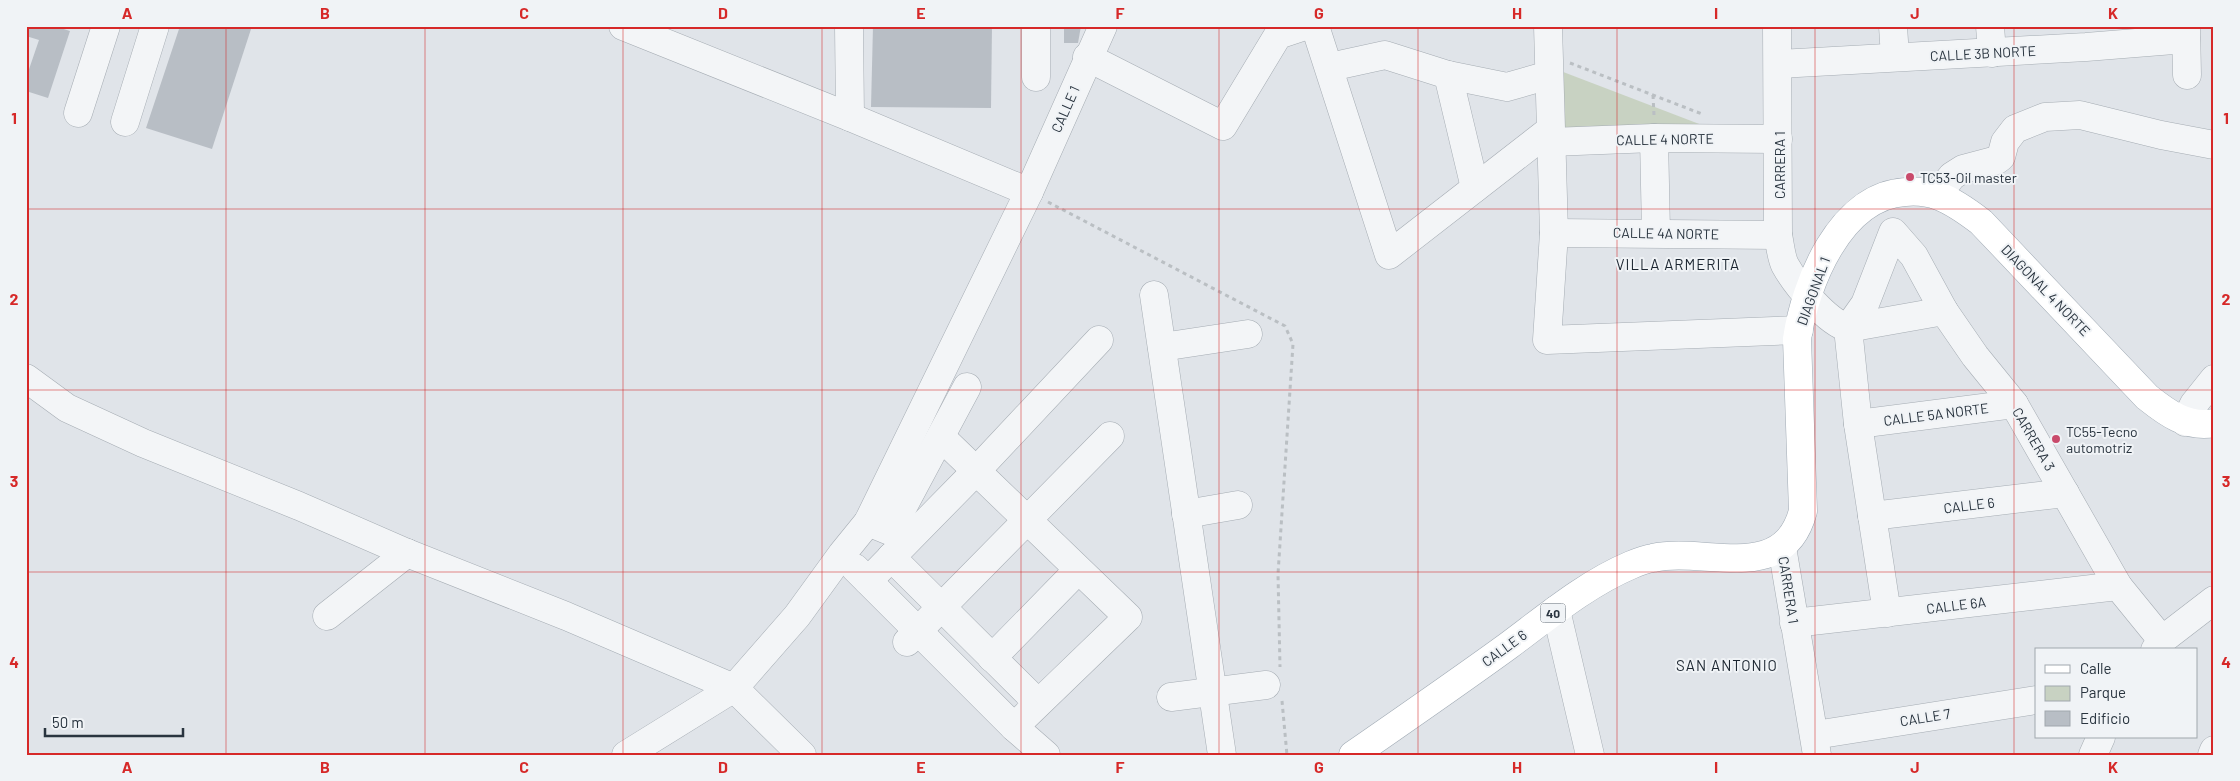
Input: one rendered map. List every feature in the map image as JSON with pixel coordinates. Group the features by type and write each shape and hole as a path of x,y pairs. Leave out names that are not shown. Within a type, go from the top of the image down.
{"main road":[{"name":"DIAGONAL 4 NORTE","path":"1872,200 1893,192 1916,191 1937,195 1962,207 1981,222 2147,397 2167,413 2201,423"},
{"name":"DIAGONAL 1","path":"1798,335 1800,318 1808,295 1830,246 1849,220 1872,200"},
{"name":"CARRERA 1","path":"1782,548 1798,528 1803,511 1798,335"},
{"name":"CALLE 6","path":"1357,754 1556,610 1598,582 1631,565 1654,557 1676,556 1734,560 1782,548"}],"street":[{"path":"78,113 106,26"},
{"path":"126,122 155,26"},
{"path":"623,26 850,117 1028,192"},
{"path":"850,26 850,117"},
{"path":"1036,26 1036,77"},
{"path":"1088,57 1223,126 1278,35 1305,26"},
{"path":"1315,26 1330,67 1389,254 1475,188 1551,136"},
{"path":"1548,26 1554,232 1547,340 1798,335"},
{"name":"CARRERA 1","path":"1778,26 1778,235 1785,264 1808,295 1823,313 1841,326 1848,328"},
{"path":"1893,26 1895,57"},
{"name":"CALLE 1","path":"626,755 734,688 798,616 842,554 868,522 1028,192 1101,28"},
{"path":"2186,32 2187,75"},
{"name":"CALLE 3B NORTE","path":"1779,64 1895,57 1991,39 2186,32"},
{"path":"1330,67 1385,55 1448,75 1507,87 1549,65"},
{"path":"1448,75 1475,188"},
{"path":"1937,195 1952,176 1963,169 1989,164 2001,157 2005,142 2015,129 2045,117 2080,114 2161,135 2214,145"},
{"name":"CALLE 4 NORTE","path":"1551,136 1778,139"},
{"path":"1654,138 1656,232"},
{"name":"CALLE 4A NORTE","path":"1554,232 1778,235"},
{"name":"CARRERA 3","path":"1848,328 1866,304 1893,232 1914,256 1944,311 1975,356 2014,404 2118,586 2159,645"},
{"path":"1154,294 1222,755"},
{"path":"1888,612 1858,424 1848,328 1944,311"},
{"path":"1162,347 1248,334"},
{"path":"868,580 977,470 1099,340"},
{"path":"26,378 67,408 143,443 299,506 407,554 566,616 734,688 802,755"},
{"path":"2201,423 2194,404 2214,379"},
{"path":"868,522 890,531 968,387"},
{"name":"CALLE 5A NORTE","path":"1858,424 2014,404"},
{"path":"913,637 1110,436"},
{"path":"941,437 1128,616 1014,727"},
{"name":"CALLE 6","path":"1872,516 2065,493"},
{"path":"1186,514 1238,505"},
{"name":"CARRERA 1","path":"1782,548 1816,745"},
{"path":"327,616 407,554"},
{"path":"842,554 868,580 913,637 964,677 1014,727 1046,755"},
{"path":"891,557 1038,703"},
{"path":"964,677 990,656 1078,570"},
{"name":"CALLE 6A","path":"1794,623 2118,586"},
{"path":"2159,645 2214,600"},
{"path":"1556,610 1590,755"},
{"path":"1171,697 1276,686"},
{"name":"CALLE 7","path":"1816,745 2035,700"},
{"path":"2093,755 2101,738"},
{"path":"2114,755 2121,738"},
{"path":"2212,755 2214,750"}],"path":[{"path":"1549,65 1708,117"},
{"path":"1028,192 1285,326 1290,334 1293,344 1277,605 1276,686 1287,755"}],"green space":[{"path":"1558,70 1728,135 1560,141"}],"building":[{"path":"26,26 54,26 70,31 48,98 26,91 26,78 39,40 26,36"},
{"path":"180,26 252,26 212,149 146,128"},
{"path":"873,26 992,26 991,108 871,107"},
{"path":"1064,26 1081,26 1078,43 1064,43"}],"place":[{"name":"TC53-Oil master","path":"1910,177"},
{"name":"TC55-Tecno automotriz","path":"2056,439"}],"district":[{"name":"VILLA ARMERITA","path":"1678,264"},
{"name":"SAN ANTONIO","path":"1727,665"}]}
